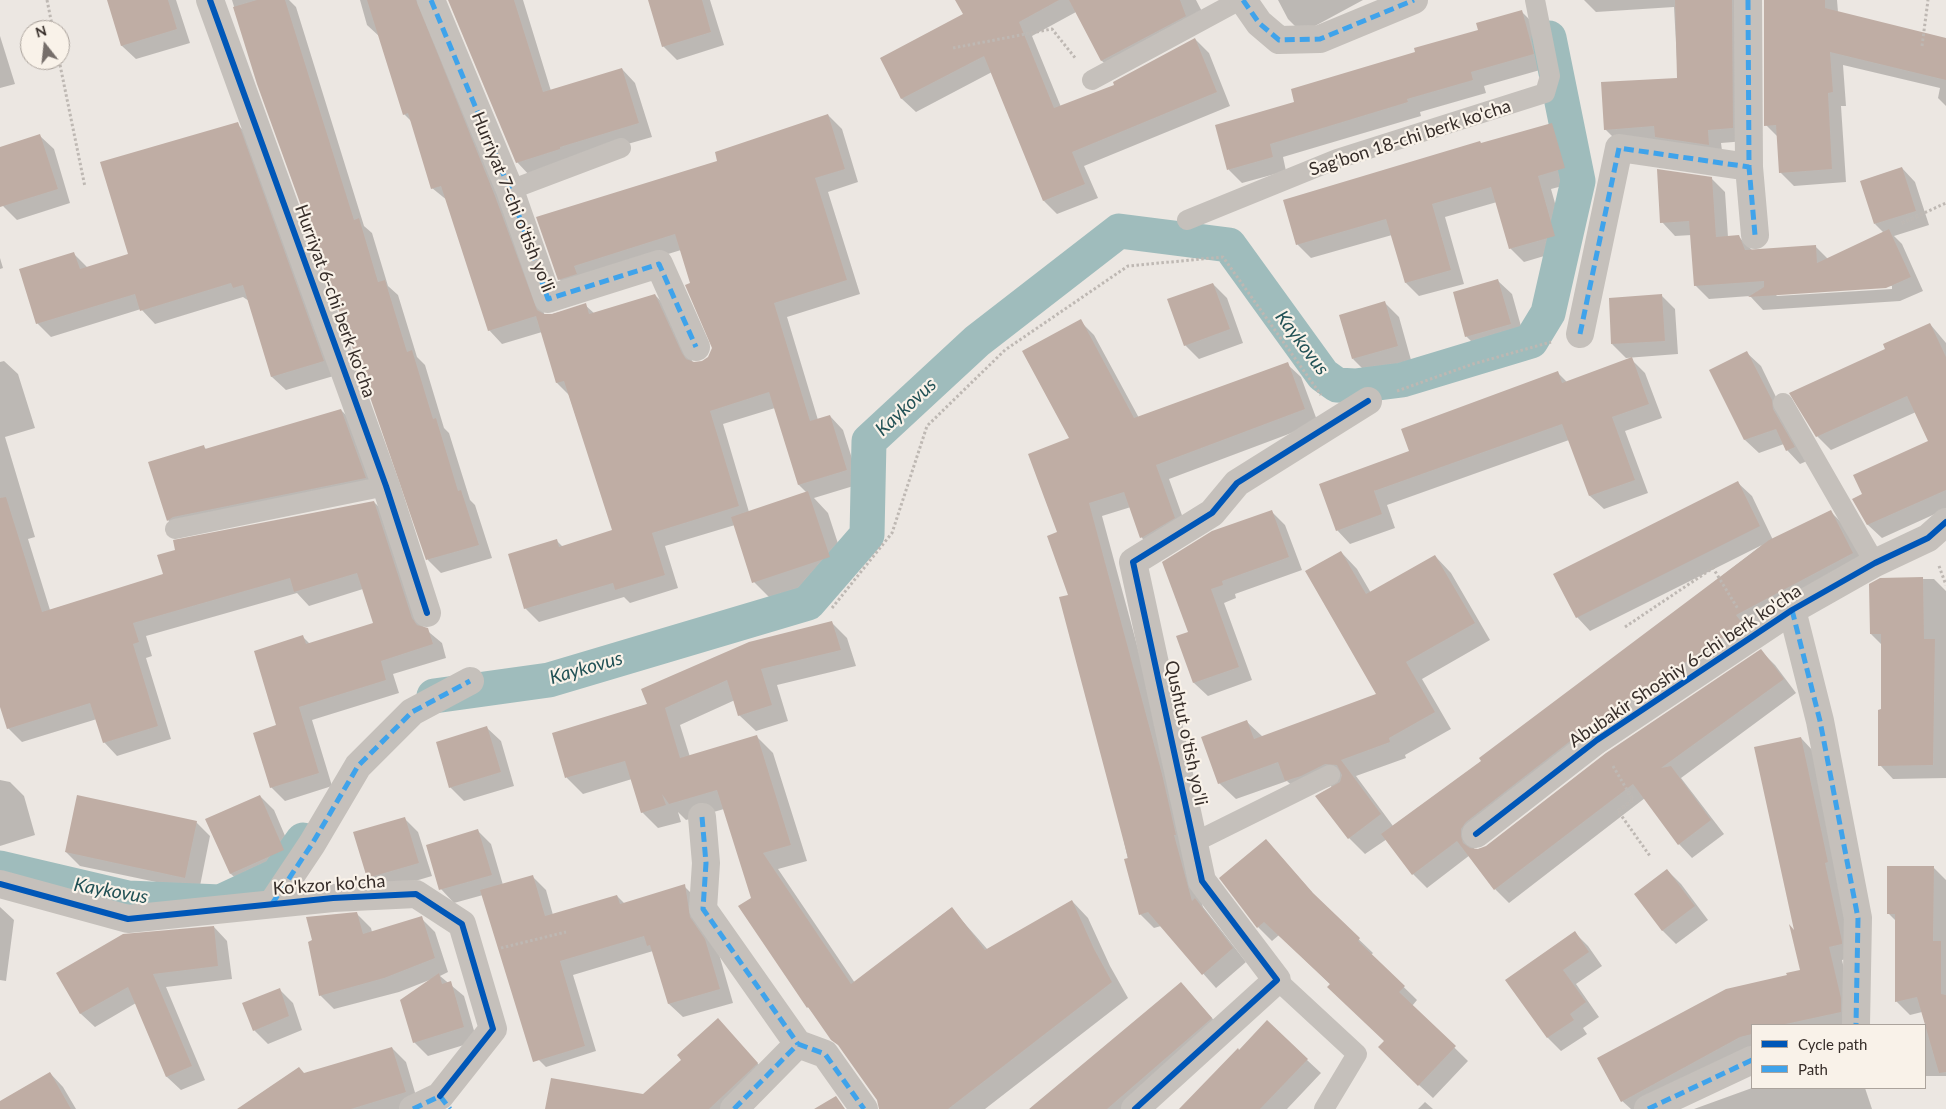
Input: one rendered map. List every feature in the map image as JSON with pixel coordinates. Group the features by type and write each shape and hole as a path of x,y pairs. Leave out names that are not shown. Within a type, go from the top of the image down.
{"street":[{"name":"Hurriyat 6-chi berk ko'cha","path":"210,0 386,486 427,613"},
{"name":"Hurriyat 7-chi o'tish yo'li","path":"431,0 510,190 548,299 659,264 696,347"},
{"path":"1241,0 1259,23 1279,40 1320,39 1414,0"},
{"path":"1748,0 1749,167 1755,235"},
{"path":"1580,334 1619,148 1749,167"},
{"name":"Qushtut o'tish yo'li","path":"1277,980 1202,881 1133,562 1212,513 1237,483 1368,402"},
{"name":"Abubakir Shoshiy 6-chi berk ko'cha","path":"1476,834 1597,740 1792,610 1875,563 1928,538 1946,522"},
{"name":"Abubakir Shoshiy 6-chi berk ko'cha","path":"1792,610 1820,721 1858,918 1856,1024"},
{"path":"272,904 312,844 358,766 412,712 470,681"},
{"path":"702,817 706,863 703,909 798,1044 826,1054 864,1109"},
{"name":"Ko'kzor ko'cha","path":"0,884 128,919 333,898 416,894 462,924 493,1029 445,1103"},
{"path":"1135,1109 1277,980"},
{"path":"734,1109 798,1044"},
{"path":"1648,1109 1751,1060"},
{"path":"413,1109 445,1103"}],"lane":[{"path":"1092,80 1241,0"},
{"name":"Sag'bon 18-chi berk ko'cha","path":"1187,220 1336,159 1545,93 1550,76 1535,0"},
{"path":"510,190 621,148"},
{"path":"1783,403 1875,563"},
{"path":"175,529 386,486"},
{"path":"1195,842 1330,774"},
{"path":"1277,980 1357,1054 1324,1109"}],"path":[{"path":"47,0 51,20"},
{"path":"1922,46 1928,0"},
{"path":"953,48 1052,29 1092,80"},
{"path":"61,70 85,187"},
{"path":"1902,223 1946,203"},
{"path":"832,608 892,533 927,426 1005,350 1128,266 1223,257 1339,420"},
{"path":"1368,402 1473,364 1580,334"},
{"path":"1625,627 1713,568 1754,636"},
{"path":"1597,740 1633,800 1618,811 1650,856"},
{"path":"472,955 566,932"}],"building":[{"path":"107,0 168,0 177,29 121,46"},
{"path":"257,0 285,0 354,220 359,218 378,282 385,280 407,352 412,350 433,419 436,418 458,491 461,490 479,545 426,560 371,400 358,351 354,352 257,84 233,7"},
{"path":"367,0 416,0 495,196 537,310 544,314 552,314 586,303 589,314 655,294 682,353 686,359 694,362 702,361 708,357 712,348 685,285 690,283 675,234 574,266 577,274 558,280 536,217 717,161 715,152 828,114 845,169 815,178 847,280 774,303 810,421 830,415 847,470 798,485 769,392 710,411 739,506 652,533 665,575 615,590 613,583 524,609 508,554 557,539 559,547 612,530 564,381 556,383 536,316 488,331 441,186 431,189 408,113 403,115"},
{"path":"448,0 514,0 543,92 622,68 639,123 560,147 560,149 516,163"},
{"path":"648,0 702,0 711,32 662,47"},
{"path":"955,0 1059,0 1019,22 1054,108 1114,85 1113,82 1195,38 1217,92 1072,152 1085,184 1043,201 984,56 901,99 880,58 963,14"},
{"path":"1069,0 1180,0 1186,16 1101,61"},
{"path":"1675,0 1732,0 1733,128 1708,130 1709,145 1655,137 1654,126 1604,130 1601,82 1677,78"},
{"path":"1764,0 1825,0 1825,8 1946,38 1946,80 1830,52 1833,92 1828,93 1832,169 1779,173 1776,125 1764,126"},
{"path":"1522,10 1534,54 1471,72 1473,80 1407,99 1408,102 1270,144 1273,157 1227,170 1215,125 1294,102 1291,89 1415,52 1414,48 1478,30 1476,23"},
{"path":"238,122 324,361 271,377 243,285 233,288 231,283 140,311 135,294 36,324 19,269 74,252 80,269 128,254 100,162"},
{"path":"1552,123 1565,168 1538,176 1555,236 1509,249 1491,187 1432,204 1451,270 1405,283 1386,219 1296,245 1283,200 1480,141 1481,143"},
{"path":"40,134 58,189 0,207 0,147"},
{"path":"1902,167 1916,211 1874,224 1860,181"},
{"path":"1657,169 1712,177 1716,237 1739,235 1745,250 1816,245 1817,263 1889,229 1911,277 1886,288 1748,297 1764,287 1764,281 1694,286 1689,221 1660,223"},
{"path":"1498,279 1511,324 1465,337 1453,292"},
{"path":"1213,283 1230,329 1184,346 1167,299"},
{"path":"1662,294 1665,341 1611,344 1609,298"},
{"path":"1385,301 1398,346 1352,359 1339,315"},
{"path":"1081,319 1134,418 1288,362 1305,409 1156,465 1175,518 1143,537 1140,538 1124,492 1089,503 1162,774 1176,835 1174,835 1192,901 1195,898 1233,948 1202,975 1148,912 1139,915 1124,859 1128,858 1059,597 1068,595 1047,536 1057,532 1028,454 1069,438 1022,351"},
{"path":"1930,323 1946,357 1946,490 1867,525 1852,499 1862,494 1853,475 1928,441 1907,396 1816,437 1789,393 1885,349 1883,344"},
{"path":"1747,351 1772,400 1773,409 1795,447 1786,451 1776,429 1744,440 1709,370"},
{"path":"1632,357 1649,404 1612,417 1635,480 1589,496 1562,424 1374,491 1382,514 1336,531 1319,484 1409,451 1401,429 1558,371 1562,383"},
{"path":"341,409 366,478 173,517 167,521 148,462 204,445 205,449"},
{"path":"1738,481 1760,526 1576,618 1553,574"},
{"path":"808,491 830,557 752,583 731,517"},
{"path":"6,497 42,612 163,574 157,555 175,550 173,540 374,501 412,618 417,625 428,628 433,644 381,661 386,680 299,707 319,773 270,788 253,733 276,725 254,651 303,635 306,644 373,623 357,573 294,592 290,578 133,623 139,642 133,644 158,726 103,743 90,703 7,729 0,707 0,498"},
{"path":"1272,510 1289,557 1222,581 1223,585 1211,589 1239,667 1193,683 1176,636 1188,632 1162,562 1212,531"},
{"path":"1831,510 1853,553 1736,615 1743,624 1587,728 1466,822 1461,829 1461,836 1463,843 1470,848 1478,849 1486,846 1606,753 1761,649 1784,679 1661,768 1671,766 1711,820 1678,845 1633,784 1494,890 1457,841 1412,875 1381,834 1481,761 1479,758 1769,540"},
{"path":"1341,551 1366,594 1435,555 1475,623 1406,662 1435,712 1389,738 1390,742 1341,760 1381,814 1348,839 1315,796 1340,782 1342,775 1337,765 1325,764 1301,776 1285,781 1278,762 1218,784 1201,737 1247,720 1254,739 1376,694 1305,571"},
{"path":"1923,577 1924,639 1935,639 1933,765 1878,766 1878,710 1881,709 1881,634 1870,634 1869,584 1880,578"},
{"path":"832,621 841,650 761,669 772,705 738,716 727,680 665,708 680,758 757,735 791,845 763,853 851,984 952,907 985,950 1072,900 1094,949 1112,982 948,1109 879,1109 877,1100 838,1045 831,1040 807,1008 738,906 751,898 717,790 669,804 662,794 666,805 641,813 625,761 565,778 552,733 647,704 641,689 749,642"},
{"path":"487,726 501,772 449,788 436,742"},
{"path":"1801,737 1828,862 1825,863 1842,941 1842,944 1829,947 1841,998 1841,1012 1786,1024 1751,1024 1751,1034 1740,1037 1621,1102 1597,1058 1726,989 1787,975 1786,973 1800,970 1789,924 1794,930 1754,747"},
{"path":"77,795 197,821 185,878 65,852"},
{"path":"260,795 284,850 230,874 205,819"},
{"path":"405,817 419,863 367,878 353,832"},
{"path":"478,829 492,875 439,890 426,845"},
{"path":"1266,839 1313,893 1360,938 1358,941 1405,986 1399,992 1456,1046 1418,1086 1378,1047 1384,1041 1327,987 1330,984 1264,922 1257,928 1219,878"},
{"path":"1887,866 1934,866 1933,941 1941,941 1941,994 1946,995 1946,1072 1939,1073 1917,997 1895,1002 1895,914 1887,914"},
{"path":"1667,869 1695,906 1662,931 1634,894"},
{"path":"533,875 545,916 617,895 620,904 685,884 690,917 705,939 720,989 668,1004 650,945 647,946 644,936 560,961 585,1046 533,1062 480,890"},
{"path":"357,912 363,934 422,916 435,958 384,978 319,996 308,942 312,940 306,917"},
{"path":"214,926 218,966 153,974 192,1066 166,1077 128,987 80,1014 56,973 123,934"},
{"path":"1575,931 1589,952 1563,970 1586,1002 1570,1014 1574,1020 1547,1038 1505,980"},
{"path":"439,973 442,984 451,981 464,1027 413,1043 400,1000"},
{"path":"1181,982 1212,1018 1107,1109 1029,1109"},
{"path":"280,988 289,1016 253,1031 242,1003"},
{"path":"718,1018 758,1063 709,1109 545,1109 551,1078 643,1094 681,1060 677,1055"},
{"path":"1267,1020 1308,1059 1260,1109 1179,1109 1238,1048 1239,1050"},
{"path":"392,1047 406,1092 351,1109 237,1109 299,1067 304,1073"},
{"path":"50,1072 71,1109 0,1109 0,1101"},
{"path":"836,1096 845,1109 814,1109"}],"waterway":[{"name":"Kaykovus","path":"434,696 549,680 808,603 867,535 869,441 977,341 1119,231 1229,245 1323,375 1337,385 1355,386 1402,380 1531,341 1548,313 1578,181 1549,38"},
{"name":"Kaykovus","path":"0,868 128,898 220,902 278,875 303,840"}],"marked path":[{"path":"431,0 510,190 548,299 659,264 696,347"},
{"path":"1243,0 1259,23 1279,40 1320,39 1414,0"},
{"path":"1748,0 1749,167 1755,235"},
{"path":"1580,334 1619,148 1749,167"},
{"path":"1792,610 1820,721 1858,918 1856,1024"},
{"path":"272,904 312,844 358,766 412,712 470,681"},
{"path":"702,817 706,863 703,909 798,1044"},
{"path":"798,1044 825,1054 864,1109"},
{"path":"734,1109 798,1044"},
{"path":"1648,1109 1751,1060"},
{"path":"440,1096 450,1109"},
{"path":"413,1109 440,1096"}],"cycle path":[{"path":"210,0 386,486 427,613"},
{"path":"1135,1109 1277,980 1202,881 1133,562 1212,513 1237,483 1368,401"},
{"path":"1476,834 1597,740 1792,610 1875,563 1928,538 1946,522"},
{"path":"0,884 128,919 333,898 416,894 462,924 493,1029 440,1096"}]}
